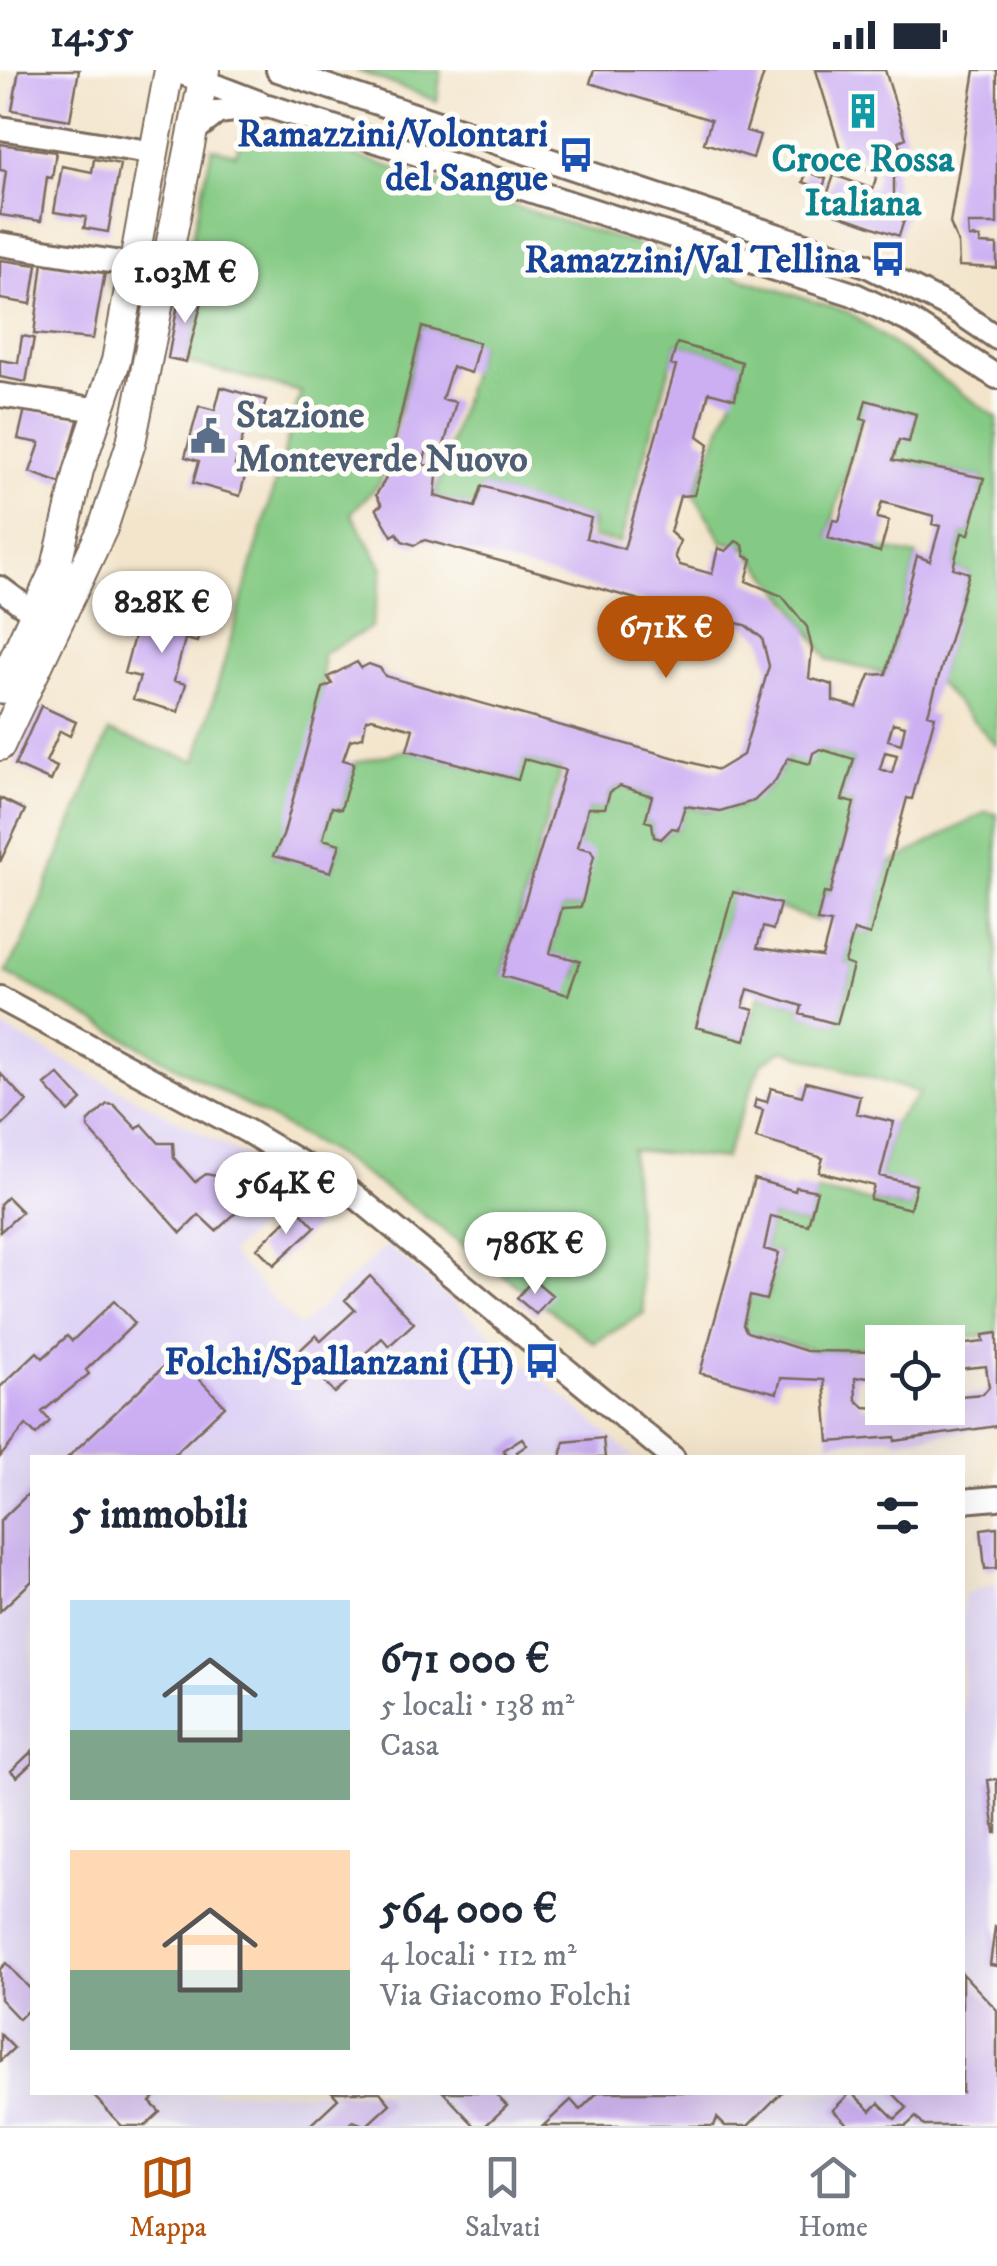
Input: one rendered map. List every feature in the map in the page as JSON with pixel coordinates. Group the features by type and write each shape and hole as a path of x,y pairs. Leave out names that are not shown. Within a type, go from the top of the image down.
{"main road":[{"path":"0,689 56,567 116,362 172,70"},
{"path":"0,746 103,528 122,475 148,370 204,77"}],"street":[{"path":"172,70 204,77 268,106 853,294 912,322 997,377"},
{"path":"278,71 866,265 954,310 997,338"},
{"path":"191,133 218,112 268,106"},
{"path":"0,128 155,153"},
{"path":"610,216 620,184"},
{"path":"0,244 134,265"},
{"path":"0,394 99,410"},
{"path":"0,588 35,614"},
{"path":"0,998 246,1131 353,1194 669,1455"},
{"path":"965,1501 997,1498"}],"shaded area":[{"path":"0,1026 301,1186 230,1253 299,1327 387,1245 632,1455 30,1455 30,2095 965,2095 965,1594 997,1582 997,2126 0,2126"}],"green space":[{"path":"356,70 441,70 437,101"},
{"path":"246,121 848,312 997,418 997,746 937,682 969,573 953,568 962,533 969,534 984,478 893,460 899,440 909,442 916,414 866,401 828,537 917,556 886,674 828,660 793,605 743,545 723,542 694,495 740,380 741,362 677,343 620,543 592,537 591,518 482,487 475,507 435,496 479,344 422,327 380,483 351,513 383,568 371,628 323,653 322,705 284,836 273,856 331,871 340,844 323,839 332,807 341,808 354,763 407,750 517,780 524,759 561,769 502,975 576,976 580,962 550,953 562,908 581,907 578,847 588,808 605,808 610,792 620,786 652,796 646,821 652,823 654,837 661,839 672,828 678,829 685,806 702,810 733,808 759,796 788,758 820,749 854,759 842,799 854,803 830,894 824,893 817,921 733,892 696,1026 745,1040 759,995 802,1006 800,1014 837,1024 853,966 845,963 854,930 870,935 889,864 986,812 997,814 997,1334 965,1337 965,1325 865,1325 865,1348 821,1352 747,1332 743,1325 750,1296 767,1299 779,1253 764,1249 771,1216 807,1225 817,1191 910,1209 915,1186 880,1176 894,1122 920,1093 783,1050 761,1064 724,1159 631,1150 644,1313 594,1343 418,1211 334,1154 6,972 23,944 109,732 196,761 301,392 186,362 203,298 180,293 212,148 236,154"}],"building":[{"path":"19,70 79,70 70,120 12,110"},
{"path":"594,70 765,70 746,131 760,135 753,158 704,143 711,120 590,83"},
{"path":"816,70 885,70 906,138 899,141 903,157 894,160 894,196 910,202 899,236 822,209 834,175 873,189 877,174 875,166 865,169 860,152 843,158"},
{"path":"975,70 997,70 997,224 968,224 969,237 980,238 980,244 997,245 997,268 959,266 958,243 950,223"},
{"path":"0,144 56,152 52,178 47,177 41,221 0,215 6,171 0,170"},
{"path":"94,159 120,164 108,232 84,228 86,217 54,212 62,166 92,172"},
{"path":"807,171 826,179 822,189 803,182"},
{"path":"0,260 37,265 31,304 0,299"},
{"path":"43,262 105,272 93,339 34,334"},
{"path":"180,293 203,298 186,362 168,358"},
{"path":"422,327 479,343 471,373 452,367 442,399 456,402 443,449 428,446 423,464 433,468 437,476 435,496 475,507 482,486 591,518 586,538 624,549 676,366 671,365 677,343 742,362 735,399 709,392 698,436 709,444 694,495 680,496 670,532 680,541 675,556 680,565 712,574 718,548 726,551 736,541 743,545 745,556 752,559 746,581 782,596 807,627 812,649 809,678 833,685 833,701 857,707 870,675 886,674 917,556 930,561 940,526 932,524 934,516 882,502 877,518 889,521 880,552 828,538 833,520 839,521 867,420 861,419 866,400 916,414 909,442 899,440 893,460 984,478 969,534 962,533 953,568 969,573 928,714 935,716 912,799 907,798 870,935 854,930 845,963 853,966 837,1024 800,1014 802,1006 748,989 743,1007 754,1010 745,1040 696,1027 733,892 780,904 773,930 763,927 757,948 822,957 831,923 817,921 824,893 830,894 854,803 842,800 854,759 820,749 813,753 810,764 788,758 775,781 754,801 720,811 685,806 678,829 672,828 661,839 654,837 652,823 645,821 652,796 620,786 610,792 605,808 588,808 578,847 591,850 594,856 581,907 562,908 550,953 580,961 568,995 502,976 565,770 524,759 518,780 407,750 413,729 372,718 366,720 363,737 350,740 343,760 354,763 341,809 332,807 323,839 340,844 331,872 273,856 283,836 323,688 332,684 328,677 357,662 361,668 369,664 380,668 385,676 718,770 743,755 769,666 762,638 745,625 668,608 425,540 415,545 402,541 397,533 392,536 376,508 382,505 376,495 385,480","holes":["893,723 905,726 901,744 888,740","885,752 897,755 892,773 880,769"]},
{"path":"22,336 34,338 26,382 0,377 0,360 18,363"},
{"path":"221,387 266,400 259,425 247,422 235,465 247,468 240,496 193,483 199,461 185,457 199,406 215,410"},
{"path":"25,409 79,417 60,483 30,472 40,443 18,439"},
{"path":"160,604 205,616 197,642 185,639 174,681 186,684 178,712 133,699 140,677 124,673 138,622 154,626"},
{"path":"41,706 76,722 70,736 60,731 46,762 57,767 51,781 15,765"},
{"path":"0,798 25,810 0,862"},
{"path":"0,1073 27,1102 2,1125 0,1123"},
{"path":"58,1074 82,1100 69,1112 45,1085"},
{"path":"806,1082 860,1096 856,1113 894,1122 880,1176 916,1185 910,1209 870,1199 874,1186 819,1172 823,1158 756,1138 763,1110 754,1107 756,1099 767,1102 771,1088 802,1096"},
{"path":"107,1104 114,1105 137,1129 142,1124 159,1143 173,1143 174,1158 195,1182 206,1174 216,1176 217,1191 237,1212 216,1231 199,1215 181,1233 88,1128 88,1122"},
{"path":"754,1179 795,1191 796,1187 817,1191 808,1225 771,1216 764,1249 779,1253 766,1300 750,1296 743,1325 747,1332 806,1351 865,1352 865,1377 855,1378 856,1400 865,1407 865,1425 965,1425 965,1396 983,1394 989,1387 986,1366 965,1368 965,1344 984,1342 983,1335 997,1333 997,1426 895,1441 895,1437 829,1442 824,1380 781,1378 777,1393 700,1373"},
{"path":"7,1197 22,1212 0,1232 0,1204"},
{"path":"298,1209 315,1227 274,1265 257,1248"},
{"path":"370,1276 414,1323 389,1346 382,1338 348,1369 354,1376 335,1393 297,1353 316,1335 321,1341 355,1310 345,1300"},
{"path":"533,1279 552,1295 536,1314 517,1298"},
{"path":"114,1301 135,1323 86,1370 89,1374 42,1412 50,1421 36,1435 26,1425 0,1457 0,1387 37,1352 43,1358 67,1336 72,1341"},
{"path":"176,1355 225,1406 173,1455 70,1455"},
{"path":"522,1438 527,1445 517,1452 518,1455 506,1455 503,1450"},
{"path":"603,1438 605,1455 562,1455 564,1442"},
{"path":"30,1492 30,1583 0,1611 0,1521"},
{"path":"997,1527 997,1568 985,1569 981,1529"},
{"path":"30,1753 30,1765 17,1777 11,1771"},
{"path":"997,1779 997,1833 995,1833 988,1780"},
{"path":"997,1928 997,1966 990,1965"},
{"path":"6,1963 30,1989 30,2008 19,2019 0,1999 0,1969"},
{"path":"965,1976 997,2010 997,2126 924,2126 916,2117 906,2126 849,2126 833,2110 848,2095 854,2095 871,2111 879,2103 895,2119 907,2108 895,2095 965,2095"},
{"path":"0,2034 14,2048 0,2061"},
{"path":"93,2095 157,2095 150,2102 160,2112 145,2126 122,2126"},
{"path":"335,2095 382,2095 390,2104 366,2126 353,2121 347,2126 309,2126 338,2099"},
{"path":"446,2095 498,2095 507,2106 485,2126 475,2126"},
{"path":"595,2095 779,2095 748,2126 725,2126 717,2118 714,2126 543,2126 571,2100 580,2110"}],"place":[{"name":"Croce Rossa Italiana","path":"863,111"},
{"name":"Ramazzini/Volontari del Sangue","path":"576,155"},
{"name":"Ramazzini/Val Tellina","path":"888,259"},
{"name":"Stazione Monteverde Nuovo","path":"208,436"},
{"name":"Folchi/Spallanzani (H)","path":"542,1361"}]}
